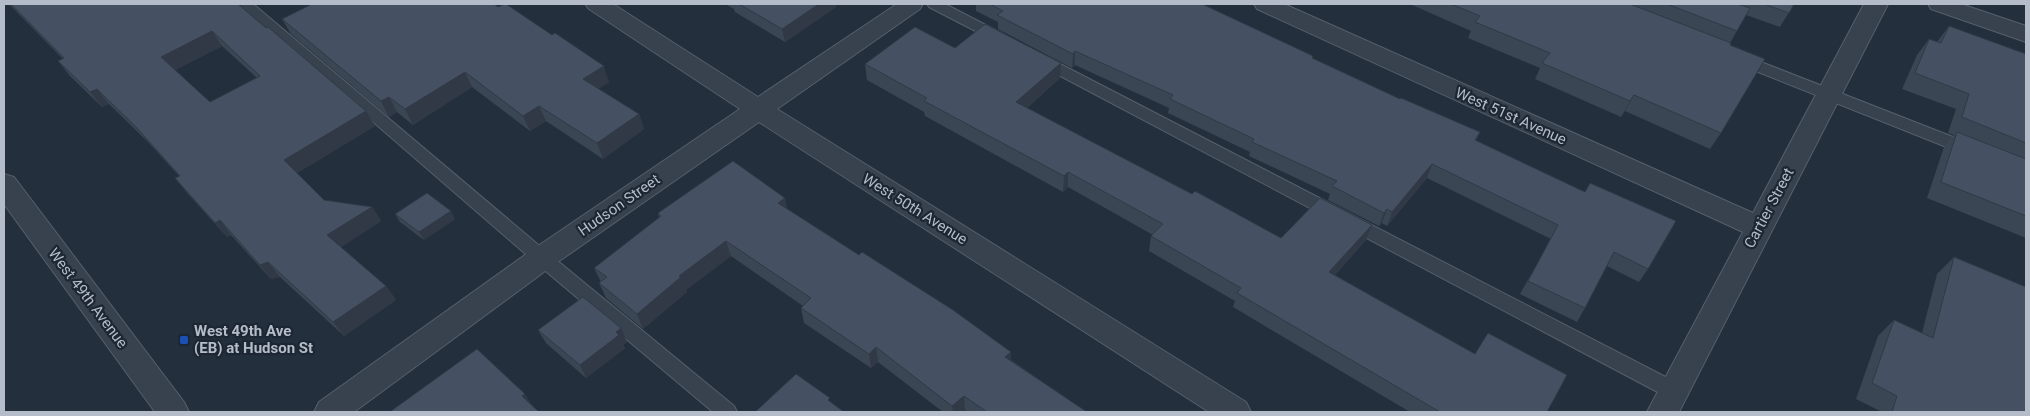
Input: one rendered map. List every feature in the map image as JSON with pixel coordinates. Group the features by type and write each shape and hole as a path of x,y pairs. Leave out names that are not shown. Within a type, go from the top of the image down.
{"street":[{"name":"West 50th Avenue","path":"597,4 758,109 1235,412"},
{"name":"Hudson Street","path":"330,412 542,258 912,4"},
{"name":"West 51st Avenue","path":"1265,4 1758,227"},
{"name":"Cartier Street","path":"1668,402 1876,4"},
{"path":"1939,4 2026,34"},
{"name":"West 49th Avenue","path":"4,184 173,412"}],"lane":[{"path":"244,4 542,258 727,412"},
{"path":"934,4 1668,402"},
{"path":"1728,54 1981,154"}],"building":[{"path":"11,4 238,4 266,28 268,27 366,111 284,160 324,200 372,207 327,235 386,286 333,322 268,262 260,265 220,220 215,223 175,178 180,176 136,127 97,89 90,92 58,61 64,58","holes":["212,31 260,76 210,102 161,57"]},
{"path":"312,4 494,4 498,7 506,4 552,35 555,33 604,66 583,79 639,114 597,143 539,106 523,116 465,72 405,109 389,97 381,101 282,19"},
{"path":"739,4 819,4 782,29"},
{"path":"990,4 1202,4 1400,99 1480,132 1475,140 1585,192 1590,183 1676,221 1648,269 1614,252 1585,308 1528,281 1558,225 1432,164 1392,212 1387,209 1384,213 1332,186 1337,181 1252,142 1254,139 1170,99 1173,95 1075,51 1073,54 997,15 1003,11"},
{"path":"1451,4 1630,4 1731,43 1730,45 1765,59 1721,133 1634,95 1630,101 1542,63 1550,53 1475,22 1480,16"},
{"path":"1667,4 1737,4 1750,8 1737,31"},
{"path":"1764,4 1794,4 1789,13"},
{"path":"985,24 1061,63 1016,102 1192,194 1195,191 1281,238 1320,198 1372,225 1329,272 1475,354 1488,333 1567,375 1547,412 1440,412 1237,293 1241,288 1151,236 1163,224 1068,172 1064,176 924,101 927,98 865,64 915,27 955,48"},
{"path":"1949,26 2026,54 2026,143 1962,117 1969,94 1915,73 1929,39 1941,43"},
{"path":"1957,132 2026,159 2026,216 1941,182"},
{"path":"733,161 785,198 778,203 859,255 862,252 953,310 1011,352 1005,357 1087,412 987,412 964,396 952,406 876,347 869,354 801,308 811,298 726,241 679,276 681,277 637,314 599,283 607,277 594,268 661,216 658,213"},
{"path":"427,193 451,211 419,232 395,214"},
{"path":"1954,257 2026,287 2026,412 1892,412 1897,396 1872,383 1894,320 1933,338"},
{"path":"583,297 621,328 616,332 619,335 580,365 538,330"},
{"path":"477,349 525,394 522,396 539,412 391,411"},
{"path":"796,374 830,398 828,400 844,412 755,412"}],"place":[{"name":"West 49th Ave (EB) at Hudson St","path":"184,340"}]}
